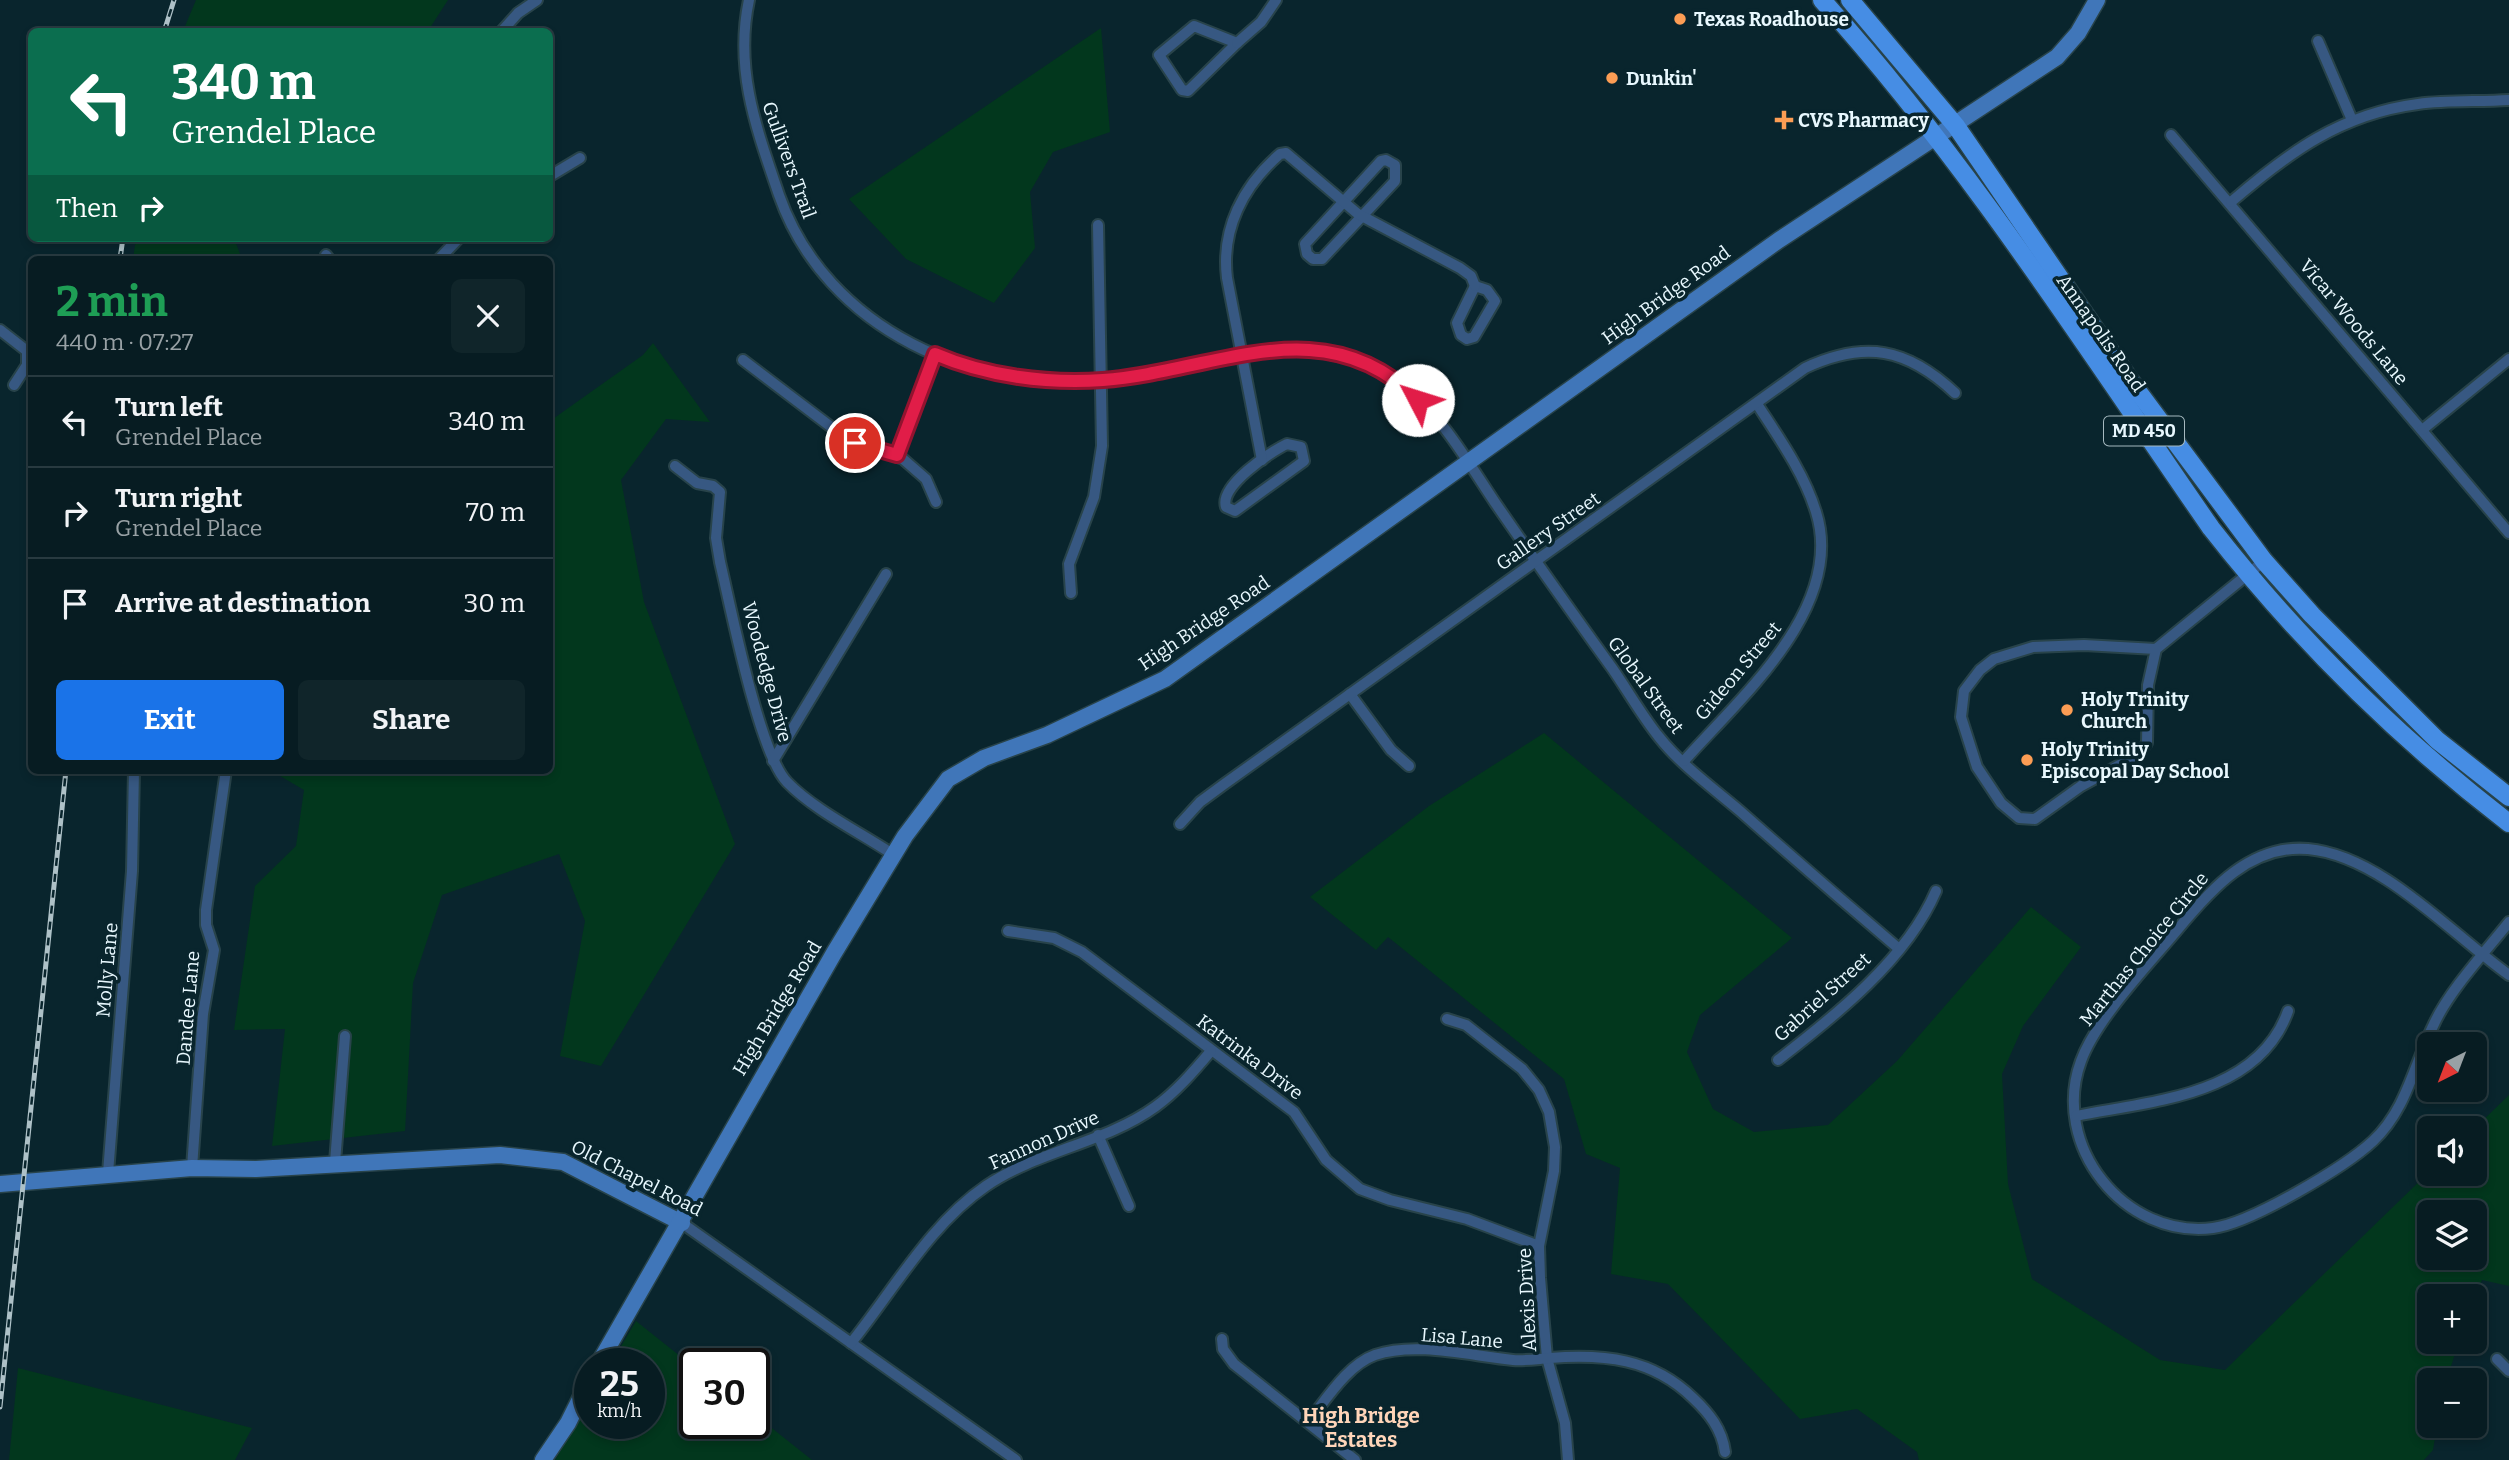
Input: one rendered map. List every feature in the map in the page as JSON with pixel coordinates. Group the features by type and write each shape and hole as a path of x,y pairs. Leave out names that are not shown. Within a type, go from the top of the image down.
{"main road":[{"name":"Annapolis Road","path":"1822,0 1872,56 1937,137 2211,528 2288,624 2348,684 2509,823"},
{"name":"Annapolis Road","path":"1850,0 1955,126 2121,367 2264,561 2312,615 2437,740 2509,796"}],"street":[{"path":"505,28 518,13 537,0"},
{"name":"Gullivers Trail","path":"749,0 743,35 746,90 791,224 812,261 844,297 896,336 935,354 988,371 1022,377 1102,380 1241,354 1279,349 1311,349 1366,363 1409,391 1468,463"},
{"path":"1237,43 1194,26 1158,55 1182,90 1188,91 1261,23 1276,0"},
{"name":"High Bridge Road","path":"608,1348 682,1223 754,1087 894,855 922,810 957,771 1047,734 1165,679 1779,240 2057,57 2078,33 2097,0"},
{"path":"2318,41 2352,120"},
{"path":"2231,202 2279,161 2332,127 2415,104 2509,100"},
{"name":"Vicar Woods Lane","path":"2171,135 2231,202 2509,533"},
{"path":"1262,460 1226,270 1228,235 1240,202 1281,153 1286,153 1362,216 1471,276 1475,286 1457,323 1461,335 1467,339 1474,337 1495,300 1487,290 1475,286"},
{"path":"553,174 580,158"},
{"path":"1386,160 1395,165 1395,181 1362,216 1322,259 1312,259 1307,254 1305,244 1381,161 1386,160"},
{"path":"1071,593 1069,564 1087,519 1098,473 1102,380 1098,225"},
{"path":"442,256 455,242"},
{"path":"1,330 22,344 28,355"},
{"name":"Gallery Street","path":"1180,824 1200,802 1805,368 1833,356 1864,350 1912,360 1929,370 1955,393"},
{"path":"897,455 935,354"},
{"path":"14,385 28,359"},
{"path":"2422,430 2509,359"},
{"path":"743,360 847,439 865,447 897,455 926,480 936,502"},
{"name":"Gideon Street","path":"1684,761 1788,641 1806,611 1816,576 1821,541 1816,513 1797,469 1757,404"},
{"path":"1287,444 1297,444 1305,453 1304,461 1235,511 1230,511 1226,507 1225,494 1262,460 1287,444"},
{"name":"Global Street","path":"1468,463 1657,735 1898,948"},
{"name":"Woodedge Drive","path":"675,466 697,483 713,486 720,492 716,538 720,562 773,761 791,786 894,855"},
{"path":"2155,649 2148,685 2147,743 2138,755 2081,786 2035,819 2019,818 2001,803 1977,767 1961,717 1964,691 1980,670 2004,655 2044,646 2155,649 2264,561"},
{"path":"773,761 886,574"},
{"path":"1350,694 1385,743 1409,766"},
{"name":"Molly Lane","path":"108,1173 132,871 134,774"},
{"name":"Dandee Lane","path":"192,1168 203,1014 214,950 206,925 206,910 225,774"},
{"name":"Marthas Choice Circle","path":"2482,956 2398,890 2347,858 2305,849 2280,851 2252,860 2224,879 2203,900 2097,1031 2077,1073 2076,1116 2080,1138 2091,1168 2103,1184 2130,1207 2157,1221 2180,1228 2216,1227 2246,1219 2352,1158 2391,1121 2401,1104 2435,1020 2509,922"},
{"name":"Gabriel Street","path":"1778,1060 1859,993 1923,915 1936,891"},
{"name":"Katrinka Drive","path":"1008,931 1044,936 1073,946 1294,1112 1326,1160 1360,1189 1381,1198 1467,1219 1539,1245"},
{"path":"2482,956 2509,975"},
{"path":"2076,1116 2221,1083 2262,1051 2279,1029 2288,1011"},
{"name":"Alexis Drive","path":"1447,1019 1466,1025 1500,1050 1532,1080 1545,1102 1554,1137 1554,1171 1539,1245 1547,1358 1565,1423 1568,1460"},
{"path":"335,1162 345,1036"},
{"name":"Fannon Drive","path":"851,1343 931,1240 973,1196 996,1180 1153,1109 1175,1090 1211,1051"},
{"path":"1098,1135 1129,1206"},
{"name":"Old Chapel Road","path":"0,1184 192,1168 256,1169 335,1162 500,1155 551,1158 578,1167 682,1223 1016,1460"},
{"path":"1222,1339 1226,1354 1234,1364 1354,1460"},
{"name":"Lisa Lane","path":"1308,1422 1356,1367 1378,1354 1416,1351 1517,1360 1614,1357 1662,1374 1687,1392 1714,1421 1721,1433 1725,1452"},
{"path":"2497,1359 2509,1371"},
{"path":"543,1460 574,1411"}],"green space":[{"path":"196,0 448,0 430,28 184,28"},
{"path":"1101,28 1110,132 1053,152 1030,192 1035,248 994,303 906,259 849,199"},
{"path":"135,242 236,242 241,256 133,256"},
{"path":"653,343 710,422 666,419 621,480 644,602 735,844 601,1066 560,1056 585,921 559,854 442,895 413,983 405,1131 272,1146 285,1029 234,1030 255,886 296,846 304,790 277,774 553,774 553,419 643,355"},
{"path":"1544,733 1792,938 1700,1015 1687,1052 1713,1109 1754,1132 1828,1125 1897,1061 2031,907 2081,947 2023,1026 2002,1074 2008,1184 2032,1279 2160,1360 2225,1370 2417,1184 2417,1186 2487,1186 2487,1116 2509,1095 2509,1286 2482,1280 2481,1284 2417,1284 2417,1354 2455,1354 2450,1368 2417,1368 2417,1438 2435,1438 2433,1450 2424,1460 1919,1460 1917,1452 1857,1409 1800,1419 1668,1284 1611,1274 1620,1168 1586,1154 1564,1079 1388,937 1376,950 1310,897 1429,806"},
{"path":"636,1321 679,1355 679,1439 770,1439 770,1427 812,1460 555,1460 574,1427 574,1439 665,1439 665,1348 620,1348"},
{"path":"18,1368 252,1428 235,1460 9,1460"}],"railway":[{"path":"165,28 174,0"},
{"path":"120,256 122,242"},
{"path":"0,1407 66,774"}],"place":[{"name":"Texas Roadhouse","path":"1680,19"},
{"name":"Dunkin'","path":"1612,78"},
{"name":"CVS Pharmacy","path":"1784,120"},
{"name":"Holy Trinity Church","path":"2067,710"},
{"name":"Holy Trinity Episcopal Day School","path":"2027,760"}],"district":[{"name":"High Bridge Estates","path":"1361,1428"}],"route":[{"path":"855,443 874,451 897,455 935,354 988,371 1022,377 1102,380 1260,351 1311,349 1348,356 1366,363 1391,377 1418,400"}]}
